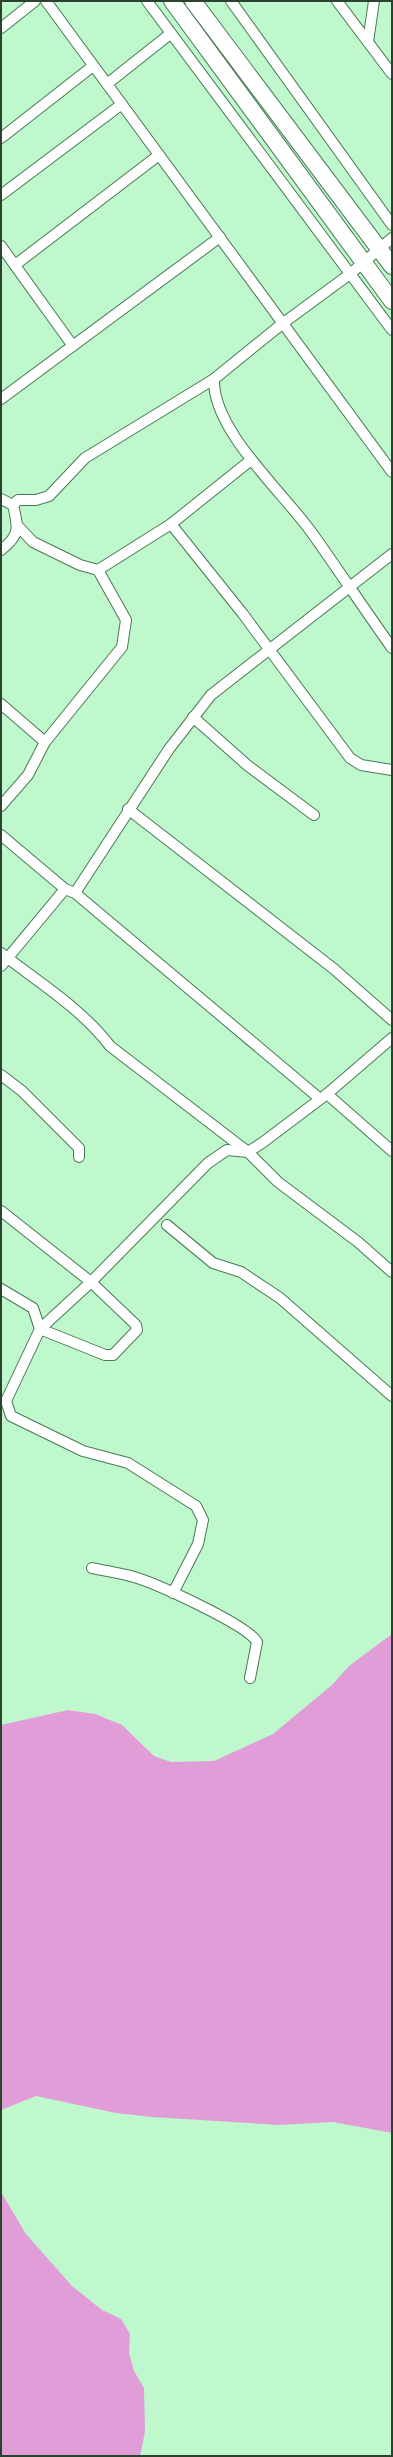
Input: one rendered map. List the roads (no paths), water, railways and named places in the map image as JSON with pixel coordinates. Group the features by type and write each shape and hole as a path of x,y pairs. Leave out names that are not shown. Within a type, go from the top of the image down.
{"main road":[{"path":"172,1 392,301"},
{"path":"193,1 392,266"}],"street":[{"path":"1,28 35,1"},
{"path":"46,1 392,472"},
{"path":"147,1 170,34 214,89 392,330"},
{"path":"231,1 392,225"},
{"path":"337,1 392,74"},
{"path":"368,42 374,1"},
{"path":"107,84 170,34"},
{"path":"1,138 94,66"},
{"path":"1,194 122,104"},
{"path":"14,265 159,155"},
{"path":"1,399 220,237"},
{"path":"12,505 18,500 36,500 49,496 85,458 214,379 282,324 350,274 392,238"},
{"path":"1,246 73,346"},
{"path":"214,379 213,390 219,405 251,460 302,520 348,588 392,648"},
{"path":"98,570 171,524 251,460"},
{"path":"1,499 12,505 17,525 14,539 1,550"},
{"path":"171,524 215,578 350,758 361,765 392,770"},
{"path":"1,806 28,775 45,742 122,647 126,620 98,570 80,565 34,542 17,525"},
{"path":"392,554 221,686 192,717 70,891 3,959 92,1025 110,1046 248,1152 278,1182 358,1242 392,1272"},
{"path":"1,704 45,742"},
{"path":"192,717 247,765 314,815"},
{"path":"128,809 334,969 392,1020"},
{"path":"1,835 392,1151"},
{"path":"173,1592 198,1544 204,1520 196,1506 128,1463 83,1451 11,1416 6,1401 40,1329 91,1282 208,1163 227,1150 248,1152 323,1096 392,1038"},
{"path":"1,1074 22,1091 79,1148 79,1157"},
{"path":"1,1211 119,1306 137,1327 136,1332 116,1352 110,1356 105,1355 40,1329 33,1308 1,1289"},
{"path":"167,1225 213,1263 247,1275 280,1298 392,1396"},
{"path":"92,1568 133,1577 173,1592 237,1626 256,1640 256,1656 250,1678"}]}
